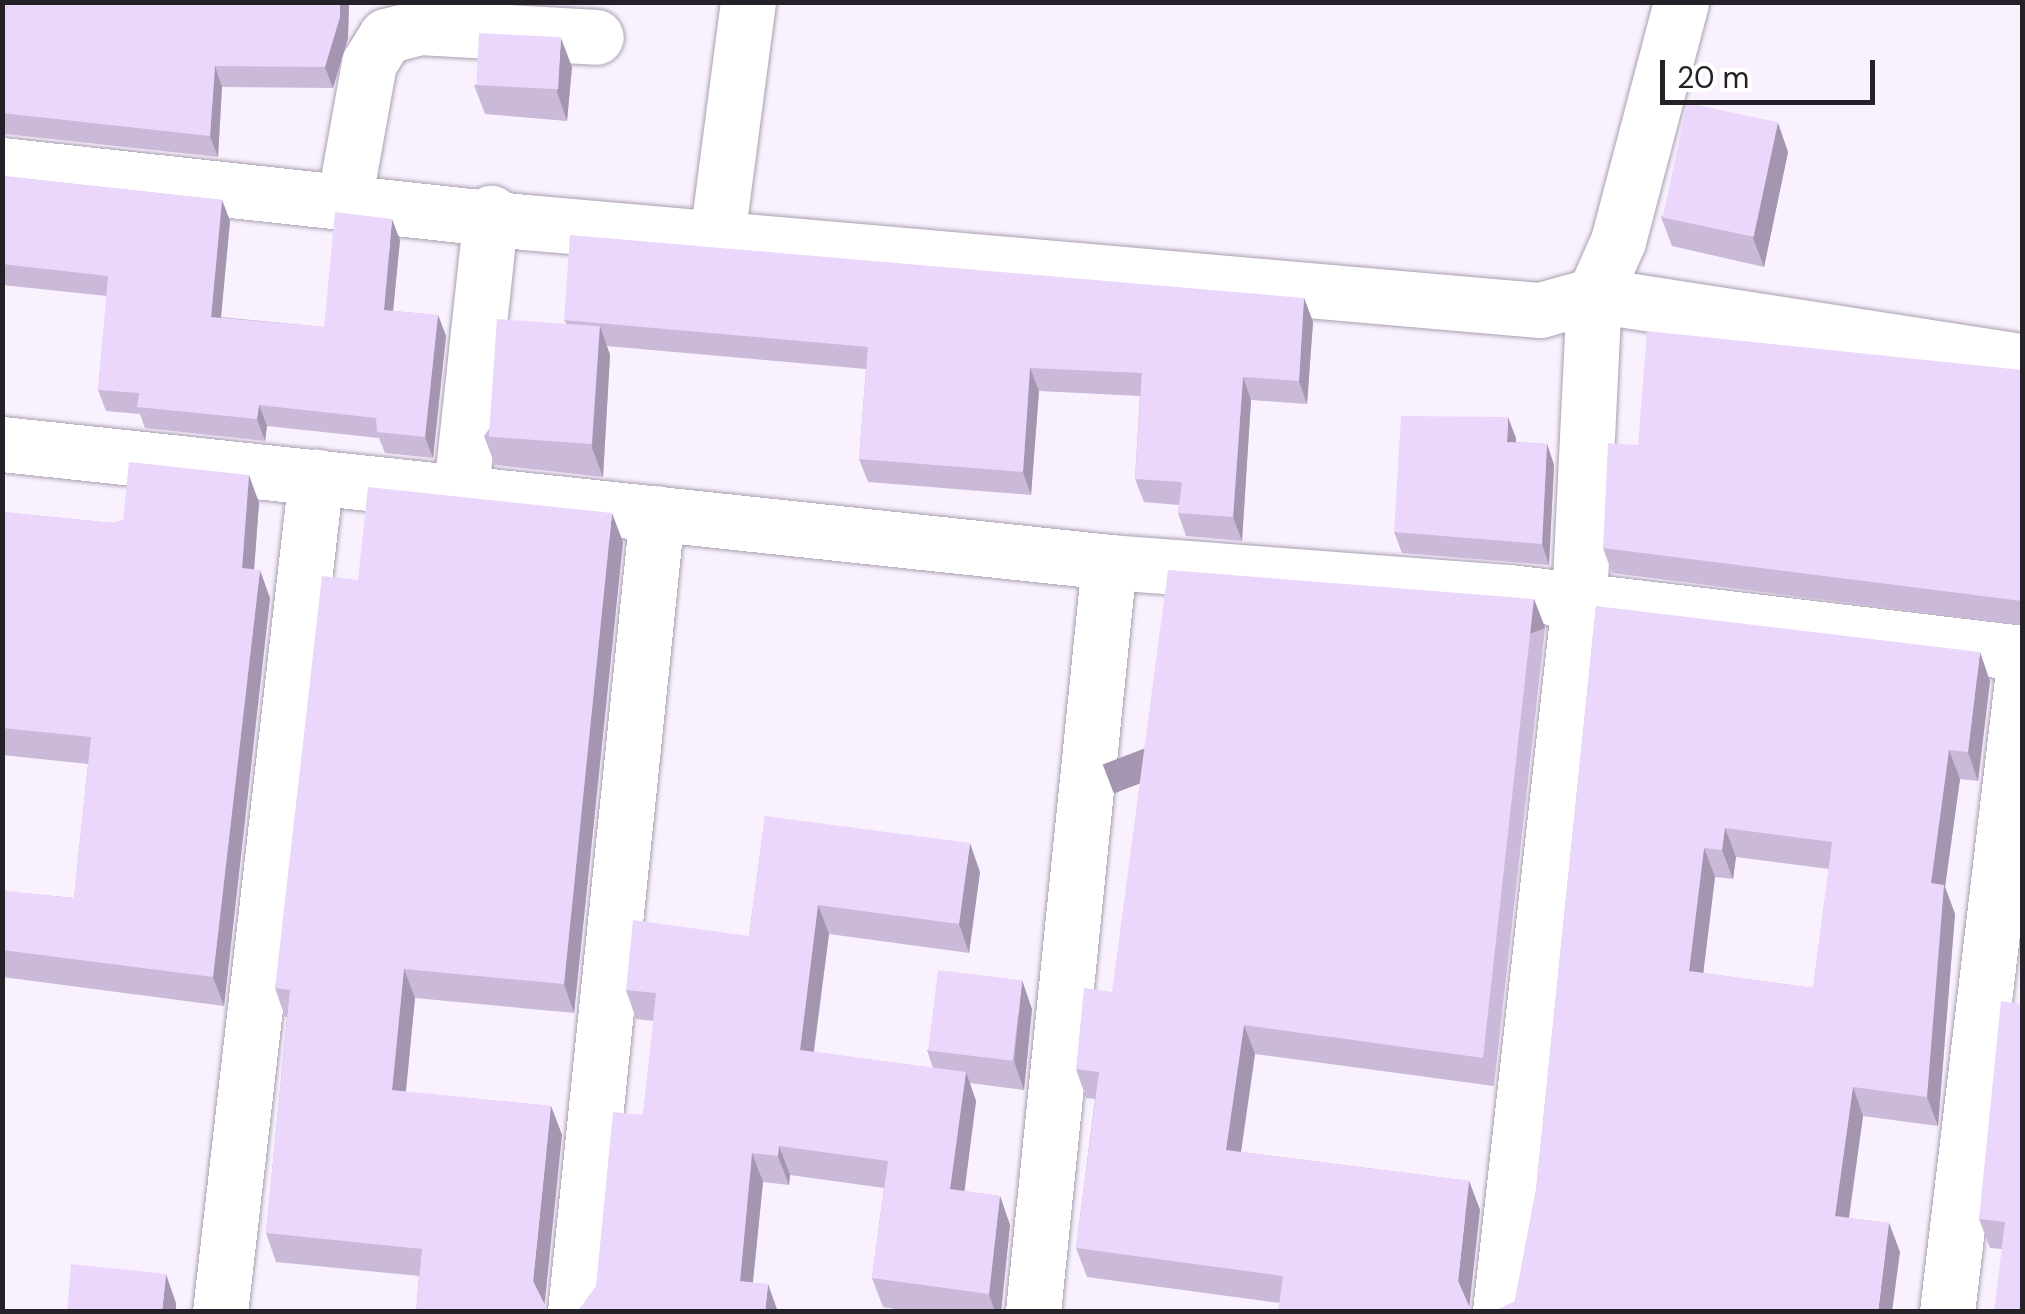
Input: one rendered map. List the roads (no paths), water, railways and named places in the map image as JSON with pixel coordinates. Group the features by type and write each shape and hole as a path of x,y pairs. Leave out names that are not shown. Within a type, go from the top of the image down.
{"street":[{"path":"716,237 748,2"},
{"path":"1500,1312 1579,601 1594,295 1618,241 1681,2"},
{"path":"344,202 368,63 386,36 419,27 596,37"},
{"path":"2,166 716,237 1540,310 1594,295 2022,361"},
{"path":"460,489 491,213"},
{"path":"2,444 460,489 1108,562 1579,601 2022,654"},
{"path":"220,1312 316,476"},
{"path":"575,1312 658,513"},
{"path":"1033,1312 1108,562"},
{"path":"1947,1312 2022,680"}]}
